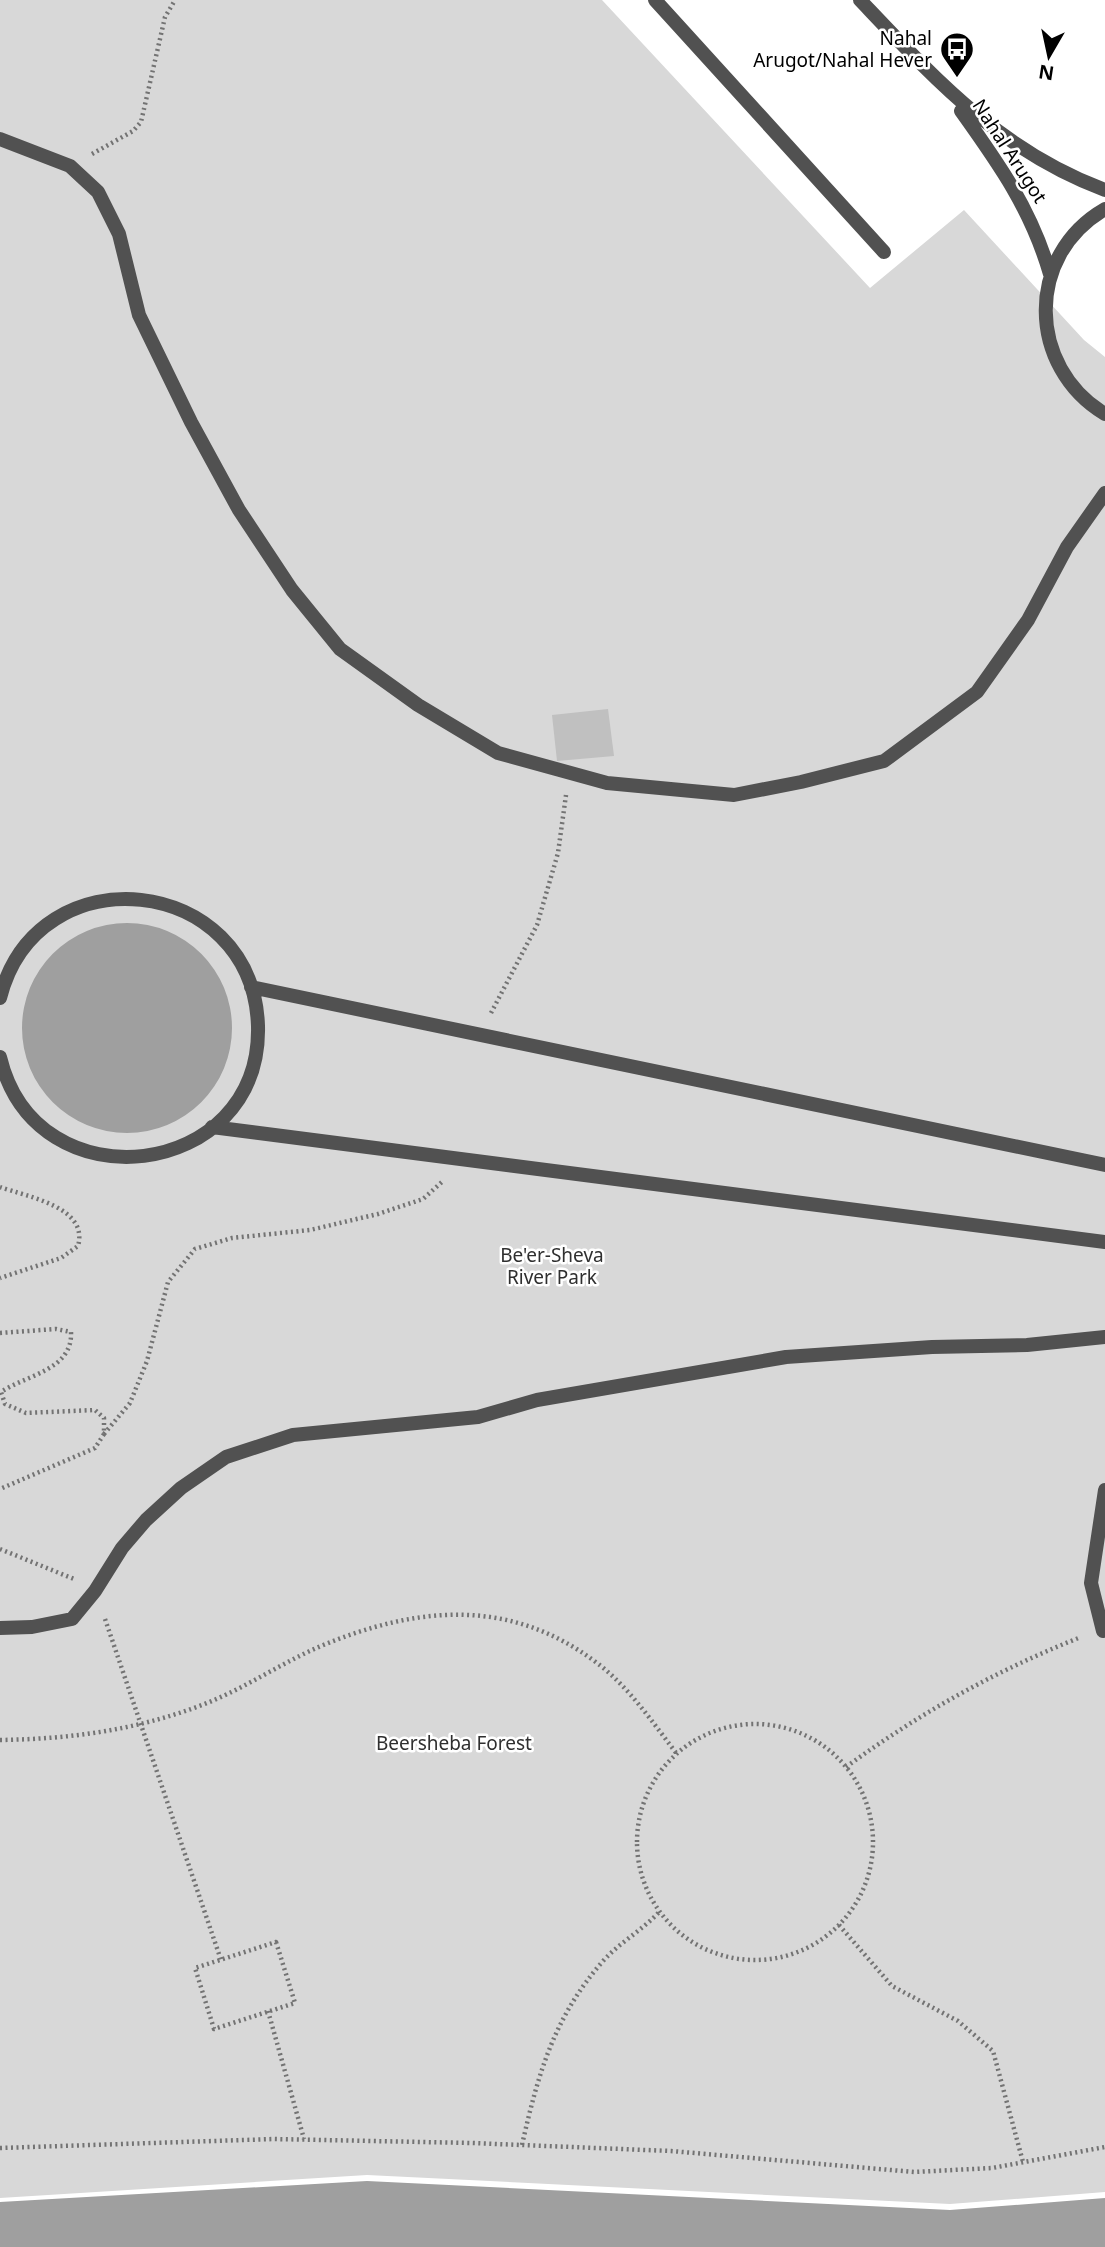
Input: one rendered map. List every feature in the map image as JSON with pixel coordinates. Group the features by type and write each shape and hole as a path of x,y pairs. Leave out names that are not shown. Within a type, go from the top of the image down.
{"street":[{"path":"655,0 884,252"},
{"name":"Nahal Arugot","path":"860,0 947,92 1019,194 1038,233 1050,274"},
{"name":"Nahal Arugot","path":"947,92 1026,153 1068,177 1105,190"},
{"path":"0,139 70,166 98,192 119,234 139,315 191,422 239,510 292,590 340,649 418,705 498,753 607,783 734,795 801,782 884,761 977,692 1028,620 1067,548 1105,494"},
{"path":"1105,209 1073,233 1050,274 1044,312 1051,350 1068,382 1080,396 1105,414"},
{"path":"0,998 11,968 22,951 50,923 86,905 126,898 168,904 204,923 233,952 251,987 258,1027 251,1069 232,1105 212,1127 187,1144 149,1157 117,1158 86,1152 50,1133 34,1120 11,1087 0,1057"},
{"path":"251,987 1105,1165"},
{"path":"212,1127 1105,1242"},
{"path":"0,1628 32,1627 72,1619 95,1591 122,1548 146,1520 181,1488 226,1457 293,1435 478,1417 537,1401 786,1357 932,1347 1027,1345 1105,1336"},
{"path":"1103,1631 1091,1583 1105,1490"}],"path":[{"path":"70,166 133,131 141,122 164,17 174,0"},
{"path":"480,1035 537,925 558,853 570,773"},
{"path":"0,1489 95,1448 130,1403 147,1362 168,1282 195,1249 232,1238 310,1230 378,1214 423,1199 467,1160"},
{"path":"0,1187 54,1205 77,1222 82,1233 78,1246 61,1258 0,1278"},
{"path":"0,1333 56,1329 71,1332 71,1344 65,1356 33,1377 1,1392 5,1405 26,1413 95,1410 104,1418 104,1434"},
{"path":"0,1549 59,1570 95,1591 222,1959"},
{"path":"0,1740 83,1736 141,1725 215,1700 319,1647 359,1631 440,1614 480,1614 520,1622 559,1638 598,1664 636,1701 677,1754"},
{"path":"846,1767 904,1725 960,1692 1032,1657 1103,1631"},
{"path":"754,1724 774,1726 810,1738 846,1767 867,1805 873,1841 867,1879 860,1896 839,1925 825,1937 792,1954 756,1959 737,1958 718,1953 685,1937 660,1911 643,1879 637,1842 638,1823 650,1788 677,1754 718,1730 754,1724"},
{"path":"522,2145 538,2073 553,2034 605,1958 660,1911"},
{"path":"839,1925 892,1986 958,2021 993,2051 1023,2162"},
{"path":"275,1942 295,2003 214,2029 195,1968 222,1959 275,1942"},
{"path":"268,2011 304,2139"},
{"path":"0,2148 304,2139 671,2151 914,2172 992,2168 1105,2147"}],"green space":[{"name":"Be'er-Sheva River Park","path":"0,0 602,0 870,288 964,210 1084,340 1105,357 1105,2192 950,2204 367,2175 0,2198"}],"shaded area":[{"path":"127,923 148,925 167,931 185,940 201,954 215,970 224,988 230,1007 230,1049 224,1068 215,1086 201,1102 185,1116 167,1125 148,1131 127,1133 106,1131 87,1125 69,1116 53,1102 39,1086 30,1068 24,1049 22,1028 24,1007 30,988 39,970 53,954 69,940 87,931 106,925"},
{"path":"367,2181 950,2210 1105,2198 1105,2247 0,2247 0,2202"}],"building":[{"path":"608,709 614,756 557,761 552,715"}],"place":[{"name":"Nahal Arugot/Nahal Hever","path":"957,79"}],"park label":[{"name":"Beersheba Forest","path":"454,1743"}]}
